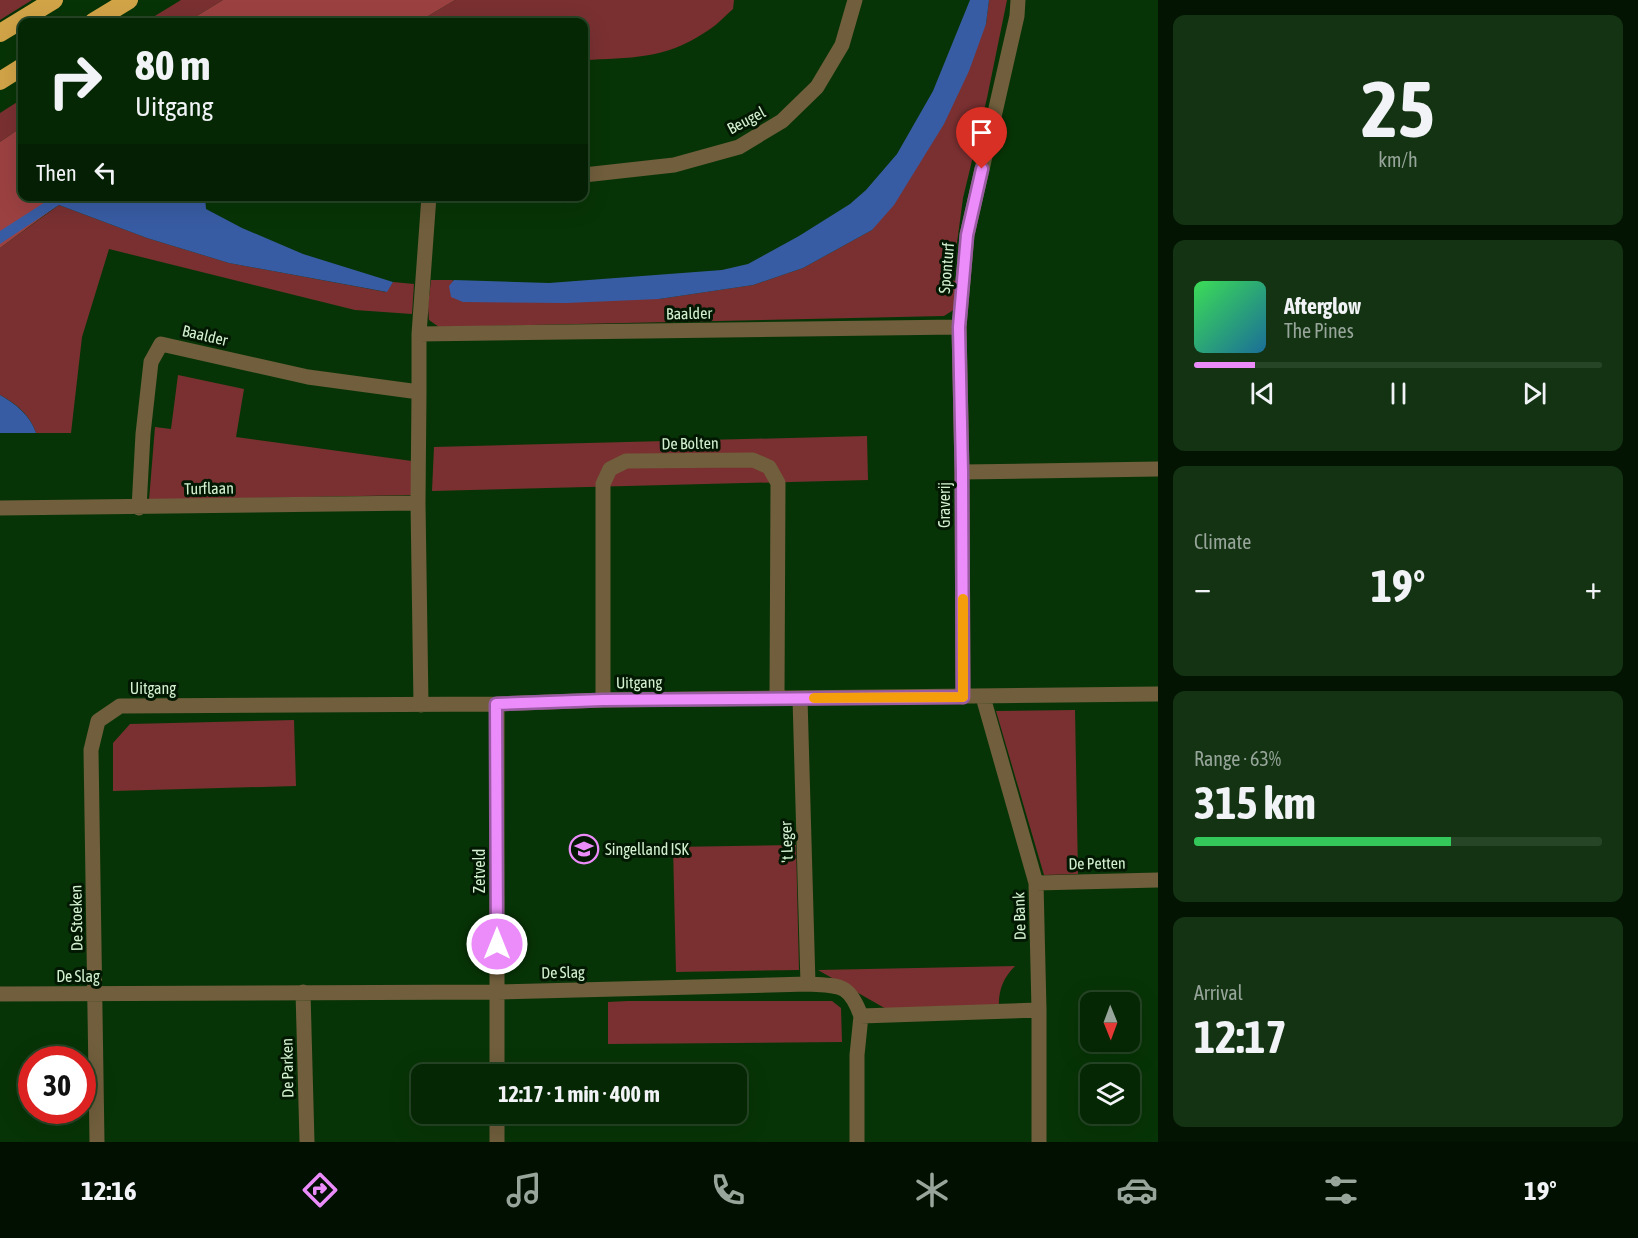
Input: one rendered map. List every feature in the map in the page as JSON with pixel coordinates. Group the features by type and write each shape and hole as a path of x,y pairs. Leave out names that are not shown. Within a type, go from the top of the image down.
{"highway":[{"path":"25,18 54,0"},
{"path":"100,18 129,0"},
{"path":"0,33 18,22"},
{"path":"0,81 18,70"}],"street":[{"name":"Beugel","path":"588,175 674,165 739,147 782,121 817,87 822,79 842,45 855,0"},
{"name":"Sponturf","path":"962,472 959,327 967,235 1014,28 1018,0"},
{"path":"421,705 418,503 419,334 429,201"},
{"name":"Baalder","path":"419,334 959,327"},
{"name":"Baalder","path":"139,507 143,434 151,362 161,344 308,377 419,392"},
{"name":"De Bolten","path":"603,700 603,484 610,470 627,461 753,460 769,467 778,483 777,698"},
{"name":"Graverij","path":"963,697 962,472 1158,469"},
{"name":"Turflaan","path":"0,508 418,503"},
{"name":"Uitgang","path":"120,706 421,705 603,700 1158,694"},
{"name":"De Bank","path":"983,697 1036,883 1040,1011 1039,1142"},
{"name":"'t Leger","path":"801,698 808,984"},
{"name":"Zetveld","path":"496,704 497,1064"},
{"name":"De Stoeken","path":"97,1142 91,750 98,721 120,706"},
{"name":"De Petten","path":"1036,883 1158,880"},
{"name":"De Slag","path":"0,994 497,992 808,984 843,988 855,999 861,1016"},
{"name":"De Parken","path":"303,992 307,1142"},
{"path":"857,1142 857,1055 861,1016 1040,1011"},
{"path":"497,1124 497,1142"}],"shaded area":[{"path":"0,0 32,0 0,20"},
{"path":"181,0 223,0 194,18 152,18"},
{"path":"223,0 455,0 425,18 194,18"},
{"path":"455,0 734,0 733,9 716,25 689,42 646,56 616,59 588,60 588,18 425,18"},
{"path":"989,0 1007,0 963,198 952,280 956,281 955,309 944,316 439,327 429,320 431,280 454,280 452,281 659,299 753,285 803,268 872,230 986,24"},
{"path":"18,102 18,130 0,142 0,113"},
{"path":"18,130 18,201 64,201 0,248 0,142"},
{"path":"59,205 147,238 229,263 386,292 393,282 414,284 412,314 355,310 109,249 82,337 71,433 36,433 22,411 0,395 0,248"},
{"path":"178,375 244,389 236,437 412,461 413,495 149,500 155,427 171,429"},
{"path":"867,436 868,480 432,491 434,447"},
{"path":"1075,710 1078,874 1044,875 996,711"},
{"path":"294,720 296,786 113,791 113,743 130,724"},
{"path":"796,845 799,970 676,972 673,847"},
{"path":"1015,966 1002,985 999,1008 888,1010 818,970"},
{"path":"832,1001 841,1008 842,1042 608,1044 608,1002"}],"water":[{"path":"970,0 989,0 986,24 969,71 944,124 894,205 872,230 803,268 753,285 659,299 566,303 463,302 451,297 449,286 454,280 549,283 722,270 748,264 799,236 850,204 866,190 897,154 933,91"},
{"path":"47,201 205,201 206,209 242,228 303,254 393,282 387,292 229,263 147,238 59,205 0,244 0,231"},
{"path":"0,395 22,411 36,433 0,433"}],"slow traffic":[{"path":"814,698 963,697 963,599"}],"place":[{"name":"Singelland ISK","path":"584,849"}],"route":[{"path":"497,944 496,704 603,700 963,697 959,327 967,235 982,169"}]}
